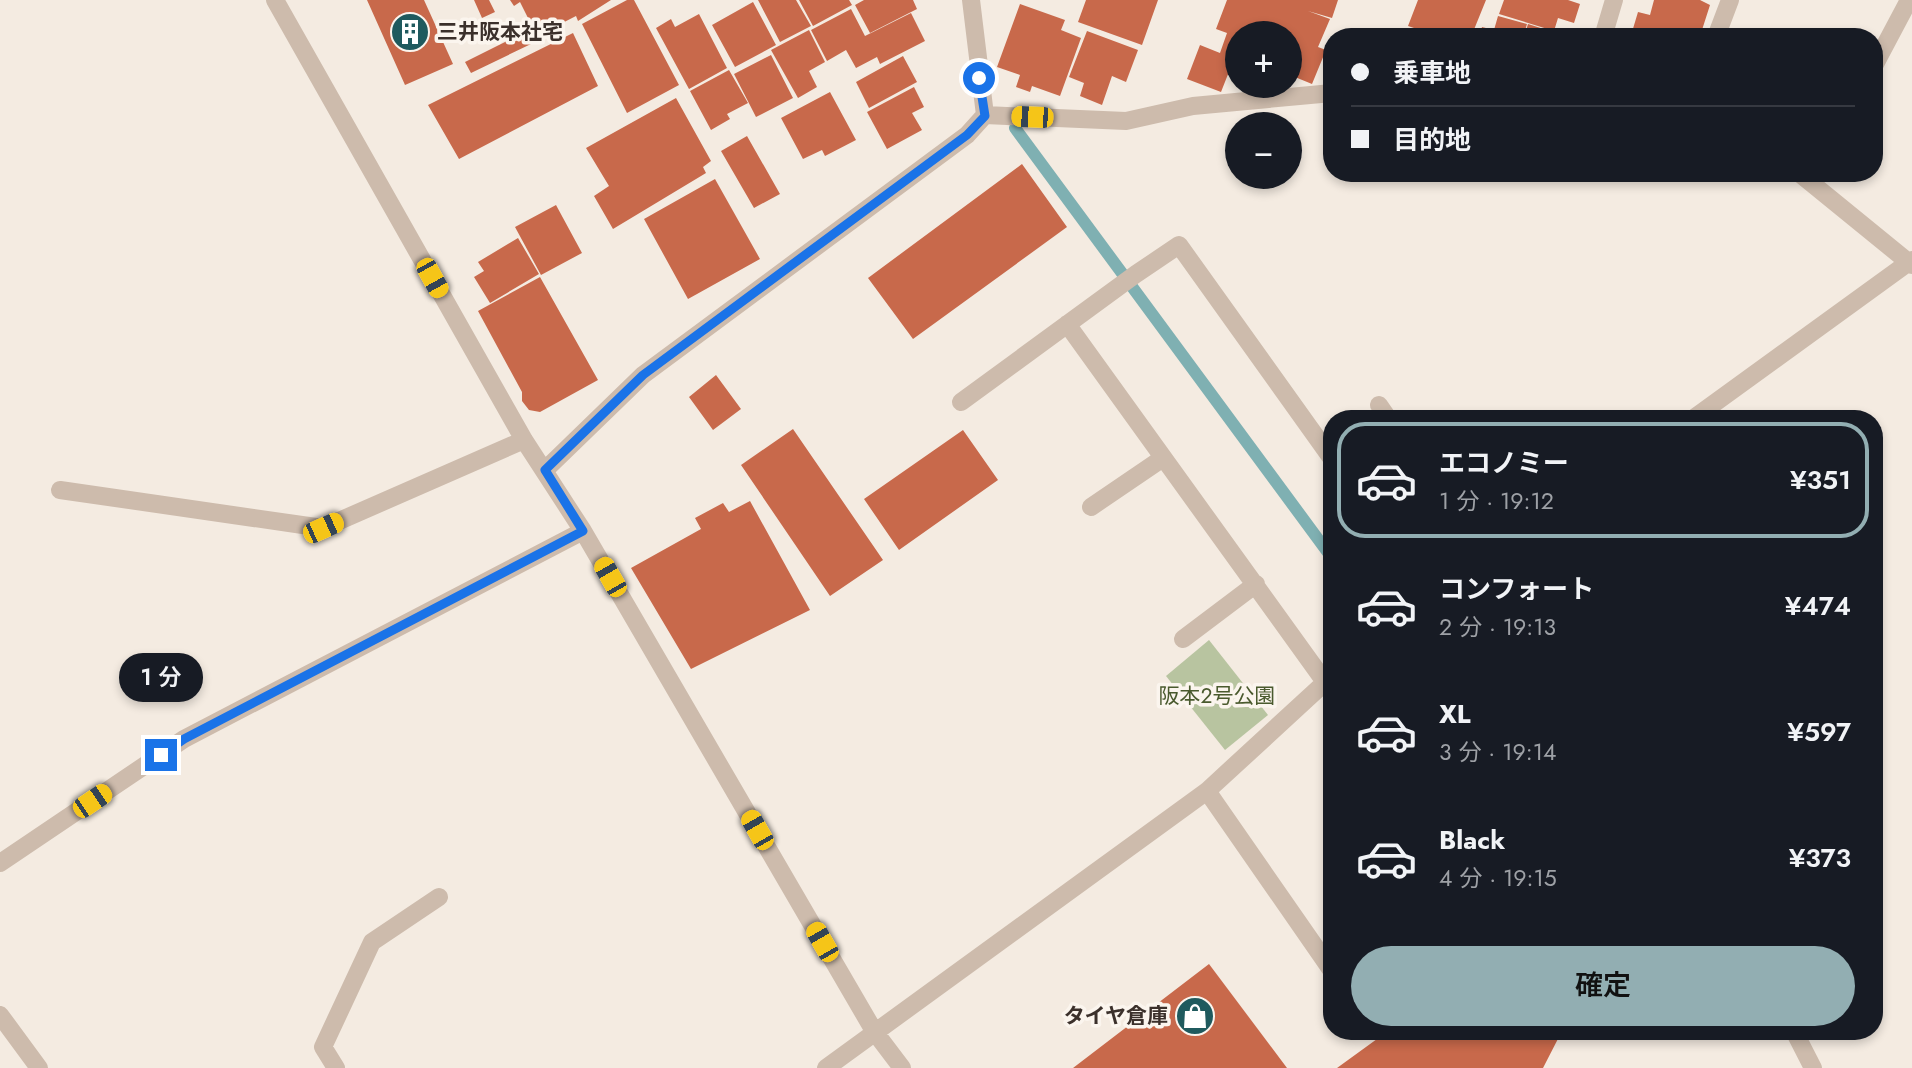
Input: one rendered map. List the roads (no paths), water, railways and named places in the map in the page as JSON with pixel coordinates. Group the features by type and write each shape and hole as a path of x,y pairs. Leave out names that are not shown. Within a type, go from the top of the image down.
{"street":[{"path":"275,0 524,440 583,531 874,1031 902,1068"},
{"path":"971,0 985,116"},
{"path":"1606,28 1614,0"},
{"path":"1719,28 1730,0"},
{"path":"1883,49 1909,0"},
{"path":"545,470 643,375 967,135 985,116 1126,121 1193,106 1323,94"},
{"path":"1706,410 1911,263 1821,182"},
{"path":"961,402 1179,245 1323,446"},
{"path":"1068,324 1163,458 1323,672"},
{"path":"60,490 323,528 524,440"},
{"path":"1091,507 1163,458"},
{"path":"0,863 184,739 583,531"},
{"path":"1182,639 1256,584"},
{"path":"826,1068 1206,792 1323,684"},
{"path":"1206,792 1323,942"},
{"path":"336,1068 323,1047 372,942 439,897"},
{"path":"0,1015 38,1068"},
{"path":"1799,1040 1813,1068"}],"waterway":[{"path":"1015,128 1323,546"}],"place":[{"name":"三井阪本社宅","path":"410,32"},
{"name":"タイヤ倉庫","path":"1195,1016"}],"park label":[{"name":"阪本2号公園","path":"1217,696"}]}
